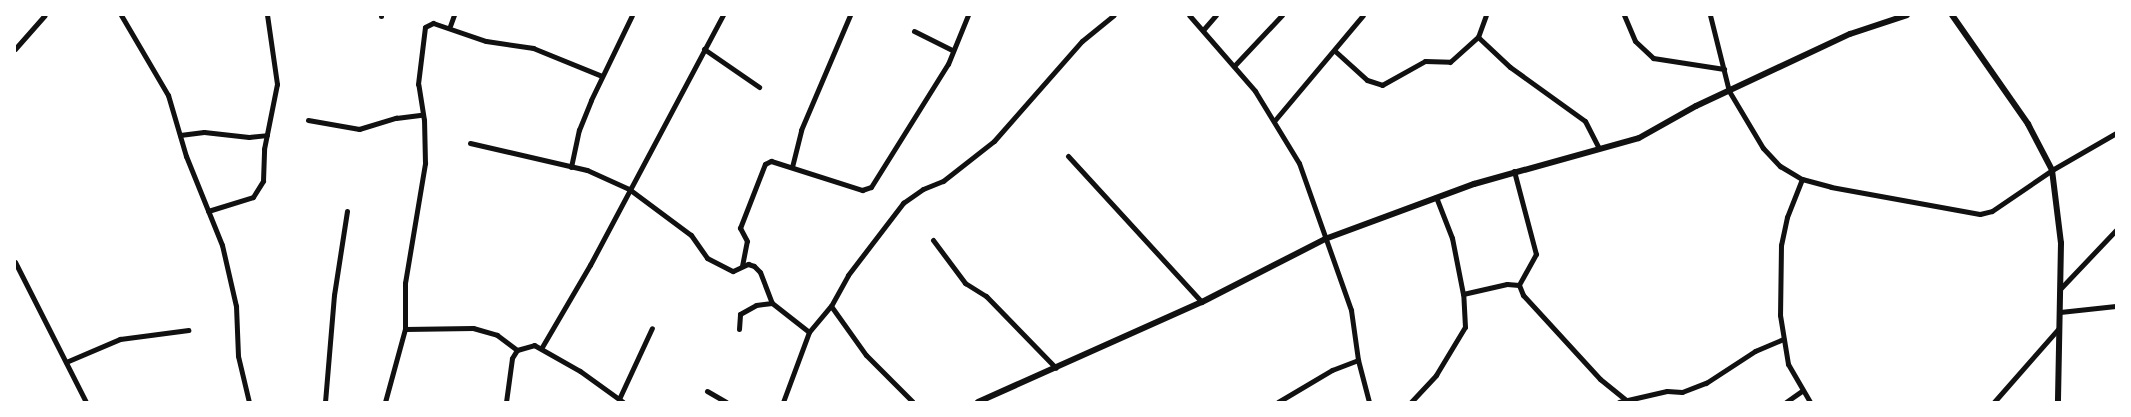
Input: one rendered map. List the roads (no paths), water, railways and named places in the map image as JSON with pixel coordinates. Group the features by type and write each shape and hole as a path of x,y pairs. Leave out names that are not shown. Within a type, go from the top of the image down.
{"street":[{"path":"15,49 45,15"},
{"path":"121,15 168,95 180,135 226,256 236,306 238,356 249,402"},
{"path":"208,211 253,197 258,192 263,181 267,135 277,84 267,15"},
{"path":"450,26 454,15"},
{"path":"571,167 579,130 602,76 632,15"},
{"path":"542,347 590,265 723,15"},
{"path":"792,167 801,130 850,15"},
{"path":"742,266 747,241 740,228 765,164 771,161 862,190 870,187 948,64 952,50 968,15"},
{"path":"783,402 809,332 831,306 848,275 903,203 923,189 943,181 994,140 1082,41 1114,15"},
{"path":"1188,15 1204,30 1234,66 1275,120 1299,163 1351,310 1358,360 1369,402"},
{"path":"1204,30 1216,15"},
{"path":"1234,66 1282,15"},
{"path":"1275,120 1335,51 1363,15"},
{"path":"1335,51 1367,80 1382,85 1425,61 1450,62 1478,37 1486,15"},
{"path":"1624,15 1635,41 1653,58 1724,69"},
{"path":"1710,15 1729,91 1763,148 1780,166 1802,179 1860,193 1980,214 1992,211 2052,170 2116,133"},
{"path":"978,402 1202,302 1325,239 1436,197 1514,171 1639,138 1729,91 1850,34 1907,15"},
{"path":"1952,15 2028,124 2052,170 2061,243 2058,402"},
{"path":"384,402 405,329 405,283 425,163 418,84 423,32 433,23 450,26 486,41 533,48 602,76"},
{"path":"914,31 952,50"},
{"path":"1478,37 1510,67 1585,121 1599,148"},
{"path":"704,49 759,87"},
{"path":"308,120 359,129 396,118 422,115"},
{"path":"180,135 204,132 249,137 267,135"},
{"path":"470,144 587,170 630,189 691,235 707,258 733,271 742,266 754,266 760,272 772,303 809,332"},
{"path":"1068,156 1202,302"},
{"path":"1514,171 1536,254 1519,285"},
{"path":"1802,179 1781,245 1780,315 1788,364 1810,402"},
{"path":"1411,402 1436,375 1463,331 1463,294 1452,238 1436,197"},
{"path":"325,402 334,295 348,211"},
{"path":"2060,289 2116,230"},
{"path":"933,240 965,283 981,292 1012,320 1056,368"},
{"path":"15,262 86,402"},
{"path":"1463,294 1507,284 1519,285"},
{"path":"1519,285 1523,295 1600,378 1626,400"},
{"path":"740,329 740,314 756,304 772,303"},
{"path":"831,306 866,355 913,402"},
{"path":"2060,312 2116,306"},
{"path":"405,329 473,328 497,335 516,350"},
{"path":"506,402 507,378 516,350 525,345 542,347 621,400 652,328"},
{"path":"1994,402 2059,328"},
{"path":"66,362 120,339 188,330"},
{"path":"1620,402 1667,392 1682,392 1706,383 1755,351 1783,339"},
{"path":"1278,402 1332,370 1358,360"},
{"path":"707,390 726,402"},
{"path":"1786,402 1802,390"}]}
